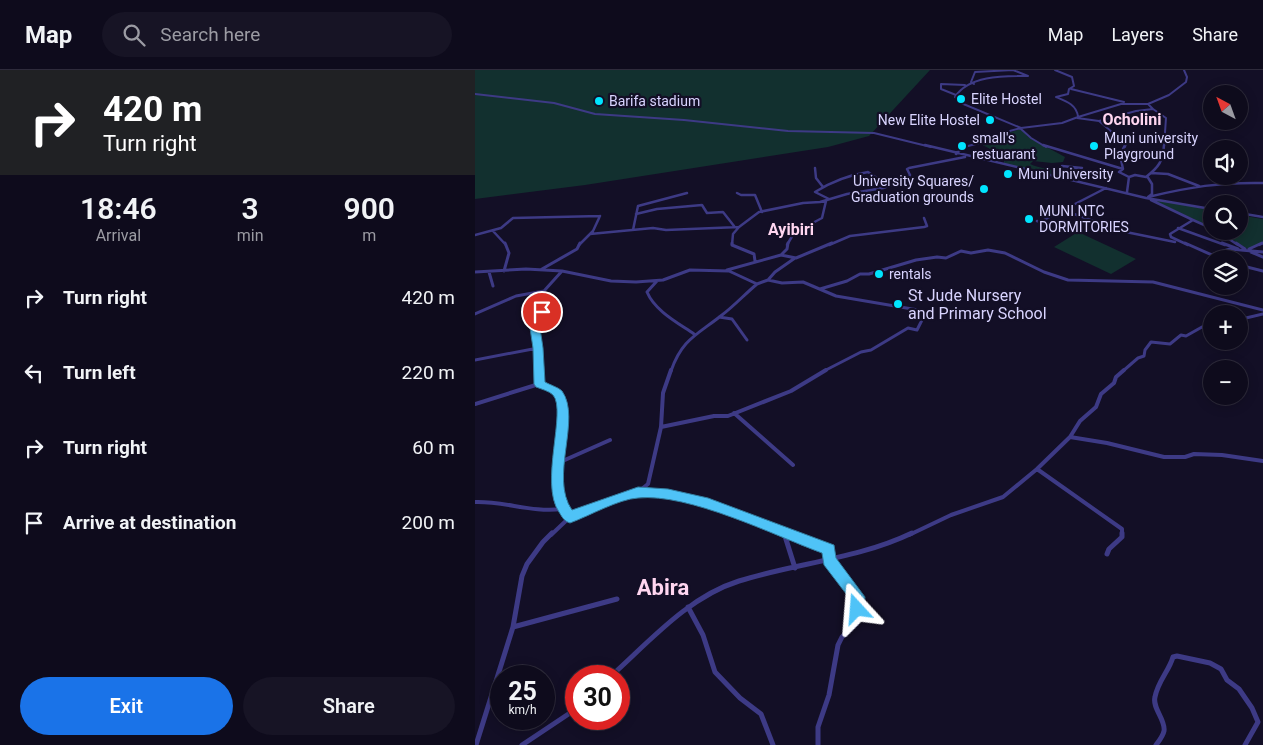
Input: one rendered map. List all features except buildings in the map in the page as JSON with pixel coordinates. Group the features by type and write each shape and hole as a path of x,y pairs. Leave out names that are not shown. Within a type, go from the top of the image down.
{"street":[{"path":"956,95 962,88 975,84 994,77 1028,76 1013,70 975,72 971,82 975,84"},
{"path":"1055,70 1072,77 1074,86 1069,89 1068,94 1056,97 1072,104 1078,113 1077,118"},
{"path":"1069,89 1124,102 1148,104 1169,95 1186,82 1187,77 1184,70"},
{"path":"956,95 941,89 941,84 967,86"},
{"path":"475,94 554,103 597,114 684,120 788,131 877,134 956,154 1127,192 1146,198 1203,224"},
{"path":"956,95 956,99 959,102 1021,128 1028,137 1053,150 1107,161 1123,169"},
{"path":"956,154 965,145 996,139 1006,132 1021,128 1062,123 1093,110 1100,111 1124,102"},
{"path":"1147,176 1162,165 1165,155 1163,140 1167,124 1165,116 1148,104"},
{"path":"1077,118 1099,121 1136,111 1153,109"},
{"path":"1099,121 1126,144 1120,155 1123,169"},
{"path":"755,261 754,254 750,251 732,245 733,234 749,218 762,212 883,188 910,178 907,170 909,168 965,156"},
{"path":"1063,166 1082,168 1071,168 1069,179"},
{"path":"815,168 816,178 823,187"},
{"path":"1123,169 1119,172 1129,177 1135,175 1147,176 1152,181 1152,194 1146,198"},
{"path":"827,200 816,194 816,192 838,180 867,172 881,181 893,183"},
{"path":"1151,173 1168,174 1201,187"},
{"path":"1127,192 1129,177"},
{"path":"1146,198 1182,189 1229,182 1263,183"},
{"path":"1037,221 1040,222 1106,188"},
{"path":"633,230 636,208 640,205 671,195 687,193"},
{"path":"737,193 741,196 755,195 762,212"},
{"path":"1146,198 1203,207"},
{"path":"781,255 787,250 787,243 791,234 822,218 827,200"},
{"path":"636,214 663,208 702,205 705,206 707,212 723,212 734,226"},
{"path":"1063,210 1121,231 1179,242"},
{"path":"1248,214 1263,217"},
{"path":"475,235 501,228 513,218 600,216 590,234 579,244 577,249 541,270"},
{"path":"769,280 775,272 796,258 850,236 924,227 927,226 924,218"},
{"path":"1193,220 1170,234 1171,237 1179,242 1203,252"},
{"path":"590,234 653,228 666,230 739,227"},
{"path":"1178,228 1238,249"},
{"path":"493,231 503,241 511,254 510,261 504,271"},
{"path":"1231,240 1247,250"},
{"path":"1222,250 1247,250 1263,243"},
{"path":"820,289 847,281 860,274 869,274 916,260 937,257 946,258 961,251 971,253 988,250 1005,253 1044,272 1068,280 1133,280 1153,282 1263,310"},
{"path":"1248,250 1263,252"},
{"path":"1248,250 1263,257"},
{"path":"725,271 781,255 796,258"},
{"path":"1248,267 1263,271"},
{"path":"475,272 527,268 562,271 611,281 657,281 668,279 687,271 725,271 733,272 757,284"},
{"path":"475,314 516,296 546,290 562,271"},
{"path":"489,272 493,286"},
{"path":"638,492 649,482 661,427 665,383 677,354 694,334 719,317 757,284 769,280 782,283 803,282 831,295 853,300 919,308 924,311 925,314 917,330 908,328 871,350 861,352 831,366 791,390 725,417 714,416 661,427"},
{"path":"657,281 647,292 649,299 680,326 694,334"},
{"path":"536,293 542,312 535,328 538,348 539,384"},
{"path":"1248,318 1263,314"},
{"path":"719,317 732,319 747,340"},
{"path":"623,665 688,607 738,580 829,560 908,536 951,515 1001,498 1037,469 1070,437 1080,421 1096,407 1101,394 1114,383 1116,377 1138,358 1144,356 1145,350 1151,342 1170,344 1181,335 1186,336 1203,327"},
{"path":"475,360 538,348"},
{"path":"475,404 539,384 557,392 562,402 557,474 563,508 570,517"},
{"path":"734,414 793,465"},
{"path":"1070,437 1107,443 1164,457 1185,457 1195,454 1263,461"},
{"path":"557,463 611,440"},
{"path":"1037,469 1122,529 1121,537 1109,548 1107,554"},
{"path":"476,745 513,627 522,576 527,564 543,542 570,517 586,509 638,492 668,494 695,499 829,550 829,560 858,597 859,602 857,624 842,637 838,644 829,695 818,727 818,745"},
{"path":"475,502 490,501 543,511 563,508"},
{"path":"784,532 795,568"},
{"path":"513,627 617,599"},
{"path":"688,607 703,635 715,672 740,698 761,714 773,745"},
{"path":"1156,745 1164,732 1164,727 1154,699 1162,676 1171,665 1175,656 1190,658 1217,666 1223,671 1227,680 1239,689 1252,708 1258,722 1245,745"},
{"path":"522,745 565,716"}],"green space":[{"path":"475,70 930,70 869,136 828,147 585,185 475,199"},
{"path":"1021,129 1028,137 1065,157 1063,162 1033,161 1030,164 1060,174 1057,176 1004,164 1004,160 984,155 969,157 992,150 977,142 995,140 1004,134"},
{"path":"1148,198 1203,208 1203,223"},
{"path":"1248,216 1263,219 1263,243 1248,249 1233,240 1248,240"},
{"path":"1078,232 1136,259 1111,274 1054,247"}],"place":[{"name":"Elite Hostel","path":"961,99"},
{"name":"Barifa stadium","path":"599,101"},
{"name":"New Elite Hostel","path":"990,120"},
{"name":"small's restuarant","path":"962,146"},
{"name":"Muni university Playground","path":"1094,146"},
{"name":"Muni University","path":"1008,174"},
{"name":"University Squares/ Graduation grounds","path":"984,189"},
{"name":"MUNI NTC DORMITORIES","path":"1029,219"},
{"name":"rentals","path":"879,274"},
{"name":"St Jude Nursery and Primary School","path":"898,304"}],"district":[{"name":"Ocholini","path":"1132,119"},
{"name":"Ayibiri","path":"791,229"},
{"name":"Abira","path":"663,587"}],"route":[{"path":"542,312 535,328 540,374 539,384 544,388 557,392 562,402 557,471 560,501 570,517 586,509 638,492 668,494 695,499 829,550 829,560 859,599 857,609"}]}
